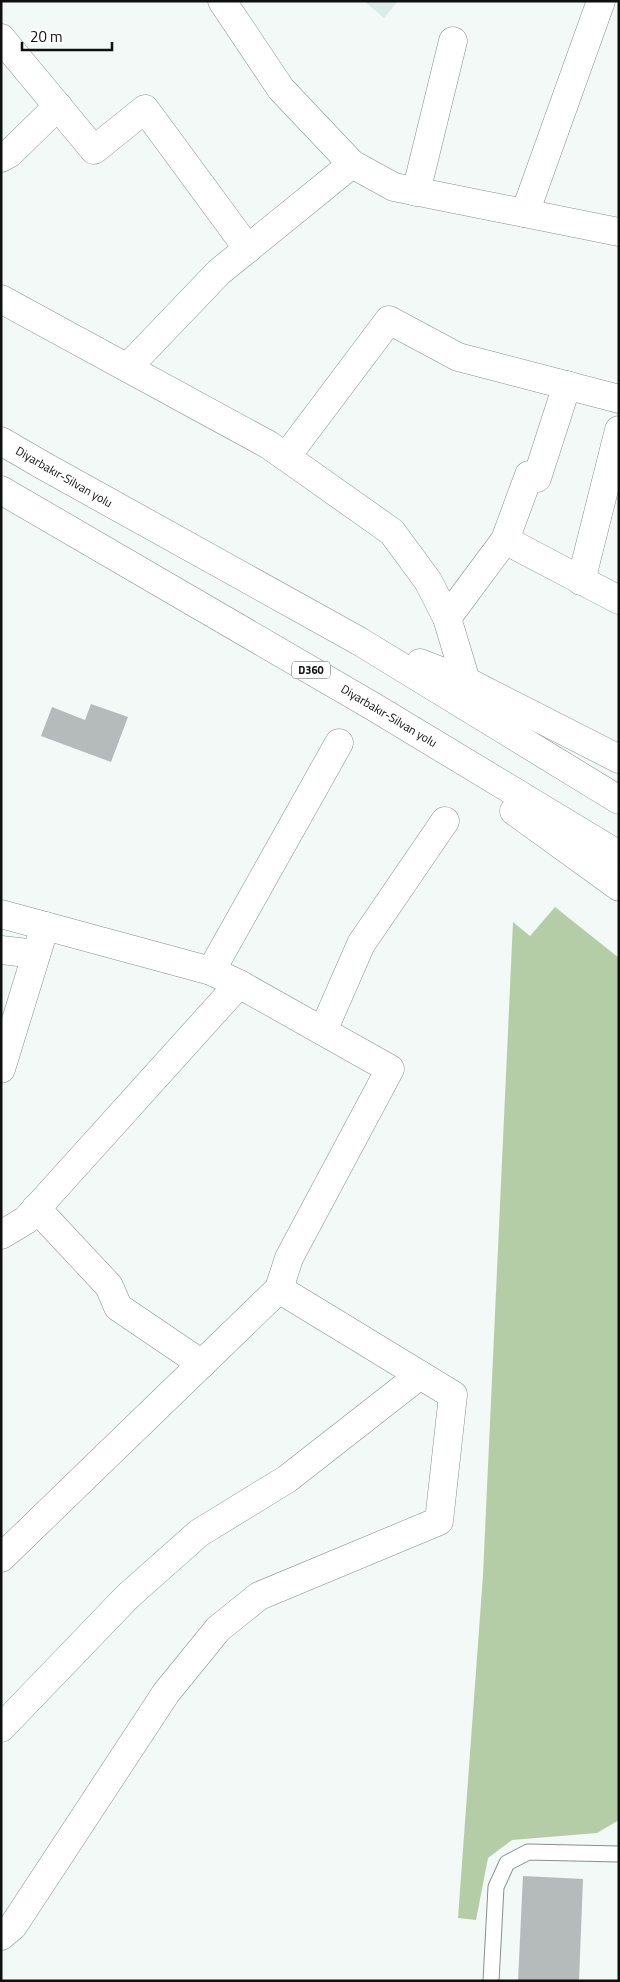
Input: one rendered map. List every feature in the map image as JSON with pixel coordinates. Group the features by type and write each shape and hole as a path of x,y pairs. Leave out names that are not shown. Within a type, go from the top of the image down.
{"main road":[{"path":"222,1 281,89 352,164 394,187 619,232"},
{"path":"525,213 601,1"},
{"path":"1,38 94,150 145,109 248,249"},
{"path":"416,192 453,41"},
{"path":"1,158 10,153 58,106"},
{"path":"128,367 219,272 352,164"},
{"path":"1,299 269,445 392,532 428,582 447,618 466,681"},
{"path":"286,457 389,320 458,357 619,399"},
{"path":"447,618 505,540 529,475 537,478 567,385"},
{"path":"581,581 619,430"},
{"name":"Diyarbakır-Silvan yolu","path":"1,441 359,640 619,800"},
{"name":"Diyarbakır-Silvan yolu","path":"4,498 374,707 619,855"},
{"path":"505,540 619,600"},
{"path":"359,640 466,681 619,759"},
{"path":"374,707 619,887"},
{"path":"211,971 339,743"},
{"path":"322,1031 361,944 444,821"},
{"path":"1,914 211,971 239,984 390,1069 289,1258 279,1289 1,1558"},
{"path":"1,1069 45,926"},
{"path":"1,950 36,954"},
{"path":"1,1235 26,1220 239,984"},
{"path":"36,1208 109,1286 118,1307 202,1364"},
{"path":"1,1936 13,1926 166,1693 218,1629 259,1596 440,1521 453,1395 279,1289"},
{"path":"1,1728 128,1596 199,1533 287,1479 420,1376"}],"lane":[{"path":"491,1981 496,1887 507,1863 528,1852 619,1854"}],"shaded area":[{"path":"364,1 398,1 384,18"}],"green space":[{"path":"555,907 619,958 619,1820 597,1833 512,1840 488,1858 476,1920 458,1918 483,1575 513,922 530,936"}],"building":[{"path":"91,704 128,717 111,762 41,736 52,707 85,720"},
{"path":"523,1876 583,1879 579,1981 518,1981"}]}
